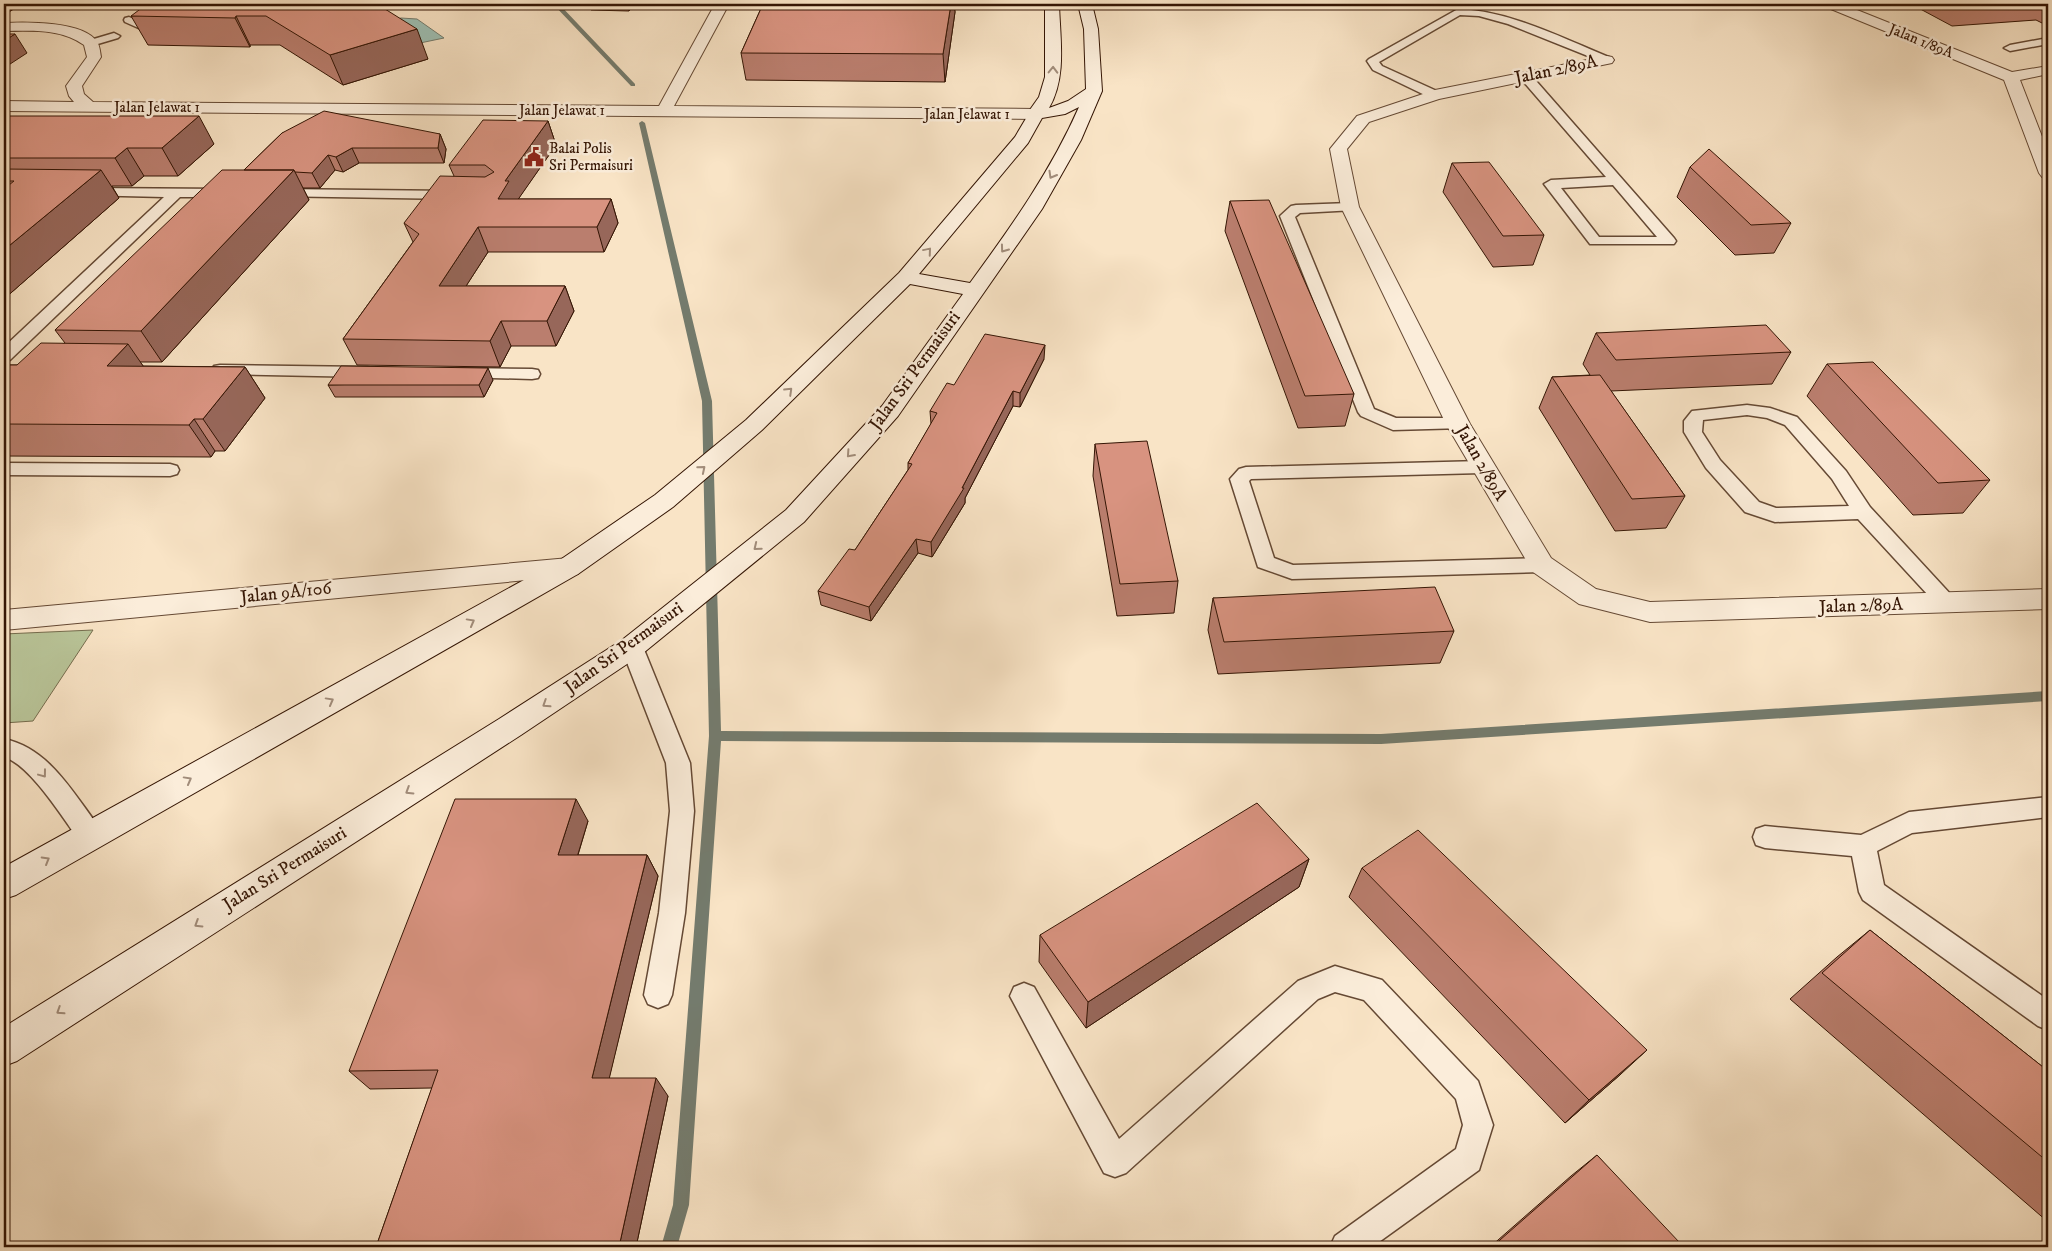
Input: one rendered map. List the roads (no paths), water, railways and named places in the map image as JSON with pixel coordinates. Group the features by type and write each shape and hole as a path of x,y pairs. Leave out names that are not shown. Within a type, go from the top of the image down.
{"street":[{"path":"664,111 722,4"},
{"path":"4,884 569,567 664,501 754,425 906,277 1022,139 1035,114 1047,97 1053,77 1052,4"},
{"path":"1035,114 1050,114 1062,110 1094,91 1091,29 1085,4"},
{"name":"Jalan 1/89A","path":"1831,4 2012,77"},
{"path":"4,13 16,14 36,27"},
{"path":"4,27 57,28 85,39"},
{"name":"Jalan Jelawat 1","path":"85,39 94,57 79,76 74,86 74,91 89,107"},
{"name":"Jalan 2/89A","path":"1607,60 1435,95 1363,119 1338,149 1350,207 1458,424 1542,565 1588,597 1650,612 2048,599"},
{"path":"2048,70 2012,77 2048,173"},
{"name":"Jalan Jelawat 1","path":"4,105 50,89 79,76"},
{"name":"Jalan Sri Permaisuri","path":"4,1048 510,727 632,647 795,516 890,411 1032,210 1073,140 1094,91"},
{"name":"Jalan Jelawat 1","path":"4,105 1035,114"},
{"path":"1035,114 1059,123 1066,129 1073,140"},
{"path":"906,277 974,290"},
{"name":"Jalan 9A/106","path":"4,620 569,567"}],"lane":[{"path":"1435,95 1376,68 1373,61 1458,12 1479,13 1512,22 1607,60"},
{"path":"129,20 143,27"},
{"path":"85,39 99,29"},
{"path":"85,39 114,36"},
{"path":"2010,48 2048,42"},
{"path":"1526,77 1669,241 1595,241 1551,184 1616,181"},
{"path":"71,192 236,193"},
{"path":"7,363 176,193"},
{"path":"266,193 464,195"},
{"path":"1350,207 1296,209 1287,216 1366,412 1393,424 1458,424"},
{"path":"201,370 379,372"},
{"path":"448,373 532,374"},
{"path":"1863,512 1775,515 1752,506 1713,464 1693,432 1693,422 1698,415 1747,410 1770,413 1791,422 1839,475 1863,512 1947,603"},
{"path":"1482,467 1246,474 1239,479 1265,562 1292,572 1542,565"},
{"path":"4,469 170,470"},
{"path":"632,647 678,763 682,811 672,913 658,995"},
{"path":"4,748 12,748 36,764 90,835"},
{"path":"1765,837 1863,846 1909,823 2048,807"},
{"path":"1863,846 1872,892 2048,1016"},
{"path":"1024,996 1115,1162 1308,990 1335,979 1372,989 1468,1090 1478,1125 1468,1159 1346,1247"}],"water":[{"path":"401,18 417,19 444,38 420,43 390,21"}],"waterway":[{"path":"556,4 633,85"},
{"path":"642,123 707,401 715,736"},
{"path":"715,736 1381,739 2048,696"},
{"path":"669,1247 681,1205 715,736"}],"place":[{"name":"Balai Polis Sri Permaisuri","path":"534,157"}]}
